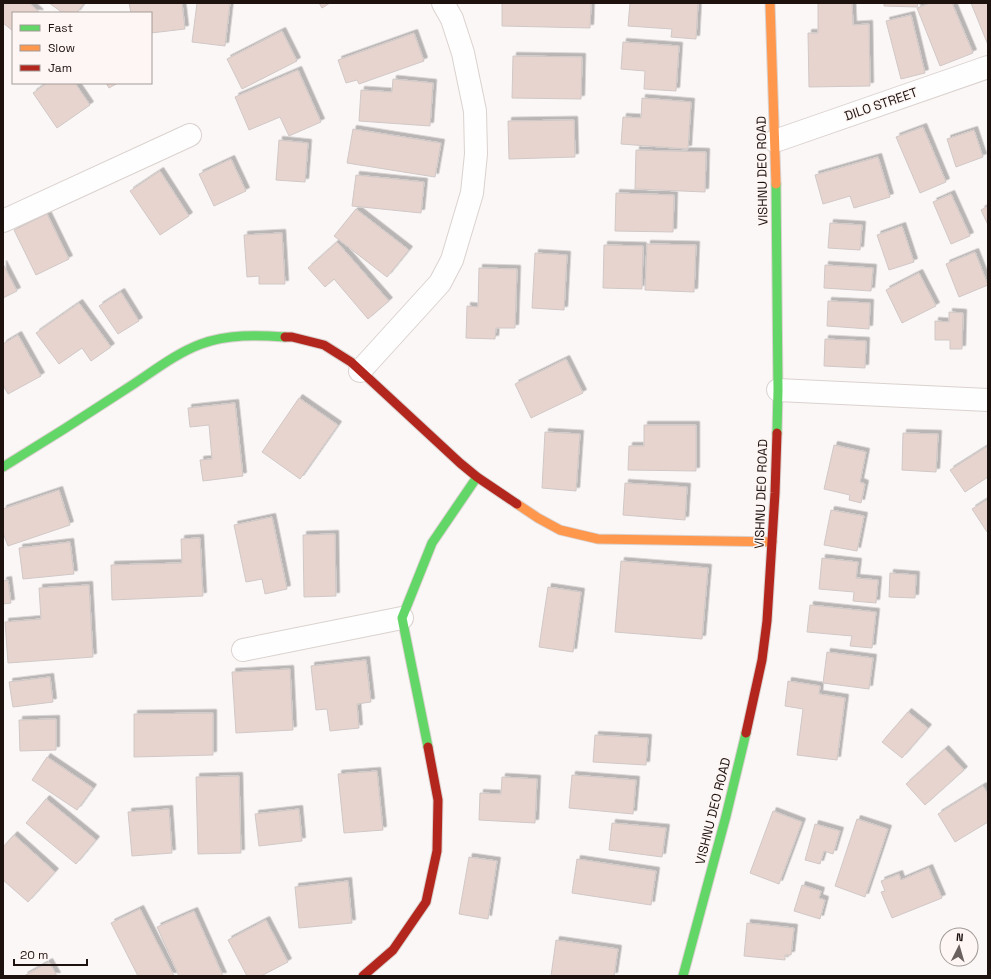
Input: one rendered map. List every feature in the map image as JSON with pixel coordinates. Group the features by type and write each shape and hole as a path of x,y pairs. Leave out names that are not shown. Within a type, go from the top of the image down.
{"street":[{"path":"360,371 440,283 452,260 472,193 476,154 475,111 463,53 452,19 443,3"},
{"name":"VISHNU DEO ROAD","path":"682,976 726,816 749,721 762,660 767,621 772,542 778,390 775,141 770,3"},
{"name":"DILO STREET","path":"775,141 988,67"},
{"path":"3,221 190,135"},
{"path":"3,467 54,436 178,355 201,344 230,337 260,335 292,337 324,345 351,362 477,477 538,518 560,530 598,539 772,542"},
{"path":"778,390 988,400"},
{"path":"364,976 393,950 426,902 437,852 438,800 402,618 432,543 477,477"},
{"path":"243,650 402,618"}],"building":[{"path":"6,3 29,3 39,12 12,12 12,30 3,23 3,7"},
{"path":"49,3 84,3 78,12 62,12"},
{"path":"129,3 182,3 185,29 152,33 152,12 131,12"},
{"path":"197,3 230,3 225,46 192,42"},
{"path":"319,3 330,3 322,8"},
{"path":"502,3 591,3 590,28 502,26"},
{"path":"630,3 698,3 696,39 671,37 672,29 628,26"},
{"path":"818,3 852,3 853,25 869,24 870,86 809,87 808,33 818,33"},
{"path":"884,3 918,3 917,7 884,6"},
{"path":"930,3 952,3 973,53 940,66 917,8"},
{"path":"971,3 988,3 988,45"},
{"path":"911,15 925,73 901,79 886,21"},
{"path":"282,31 297,61 242,89 227,59"},
{"path":"414,33 424,61 359,84 357,80 346,83 338,60"},
{"path":"623,42 679,46 676,91 644,89 645,71 621,69"},
{"path":"513,56 582,57 581,99 512,98"},
{"path":"298,70 321,122 289,136 280,117 249,130 235,97"},
{"path":"393,79 433,83 430,126 359,121 361,90 392,92"},
{"path":"46,84 76,84 90,105 57,128 33,93"},
{"path":"107,84 116,84 109,88"},
{"path":"642,98 691,102 688,149 621,144 623,117 641,118"},
{"path":"574,120 575,157 509,159 508,121"},
{"path":"923,127 946,182 920,193 896,137"},
{"path":"353,129 441,143 435,177 347,163"},
{"path":"974,130 983,157 956,167 947,139"},
{"path":"279,140 308,143 305,182 276,180"},
{"path":"636,150 706,152 705,192 635,189"},
{"path":"878,157 890,197 854,208 850,196 823,204 815,175"},
{"path":"231,159 246,191 214,206 199,174"},
{"path":"160,171 189,216 160,235 130,191"},
{"path":"356,175 424,182 421,213 352,206"},
{"path":"616,193 674,195 673,232 615,231"},
{"path":"951,194 970,236 951,244 933,202"},
{"path":"988,206 988,225 981,210"},
{"path":"356,209 409,250 387,277 334,236"},
{"path":"47,214 69,259 36,275 14,230"},
{"path":"830,223 862,225 860,250 828,248"},
{"path":"902,226 914,262 889,270 877,235"},
{"path":"282,233 285,284 259,284 259,276 247,277 244,235"},
{"path":"337,242 389,301 368,319 334,279 325,287 308,268"},
{"path":"647,244 696,245 694,292 645,290"},
{"path":"604,245 643,246 642,289 603,288"},
{"path":"975,252 988,285 959,297 946,264"},
{"path":"535,253 567,255 564,310 532,308"},
{"path":"3,264 17,291 3,298"},
{"path":"825,265 873,268 871,291 824,288"},
{"path":"479,268 517,269 515,328 496,328 495,339 466,338 467,306 478,307"},
{"path":"919,273 936,306 902,323 886,290"},
{"path":"121,292 139,321 118,334 99,306"},
{"path":"828,301 870,303 869,329 827,326"},
{"path":"79,303 111,347 91,361 82,348 59,364 36,333"},
{"path":"949,312 963,313 962,349 950,349 950,340 935,340 935,321 949,322"},
{"path":"18,335 41,376 8,394 3,385 3,344"},
{"path":"825,339 866,341 865,368 824,366"},
{"path":"566,359 583,393 531,418 515,384"},
{"path":"299,398 338,425 300,479 262,452"},
{"path":"235,403 243,476 203,481 200,460 212,459 209,425 190,427 188,408"},
{"path":"644,425 696,425 696,471 628,470 629,446 644,446"},
{"path":"545,432 580,434 576,491 542,488"},
{"path":"903,433 938,434 936,472 902,470"},
{"path":"834,445 866,452 860,482 865,484 861,503 849,500 850,495 824,489"},
{"path":"988,446 988,477 965,492 950,470"},
{"path":"625,483 687,487 685,520 623,515"},
{"path":"59,490 70,525 8,546 3,533 3,509"},
{"path":"988,499 988,531 987,532 972,509"},
{"path":"831,510 864,516 857,551 824,545"},
{"path":"272,517 287,589 265,594 262,579 246,582 234,525"},
{"path":"335,534 336,596 304,597 303,535"},
{"path":"200,538 203,596 112,600 111,565 182,563 181,539"},
{"path":"70,542 74,574 23,579 19,548"},
{"path":"822,558 858,562 856,578 878,580 876,603 853,601 854,592 819,589"},
{"path":"621,561 708,568 702,639 615,632"},
{"path":"890,573 916,575 915,598 889,597"},
{"path":"8,580 11,603 3,604 3,581"},
{"path":"89,585 93,657 8,663 5,622 41,619 39,588"},
{"path":"548,587 581,592 573,652 539,647"},
{"path":"810,605 876,612 872,648 850,646 852,636 807,632"},
{"path":"827,652 873,658 869,689 823,683"},
{"path":"366,660 371,702 357,704 359,728 330,731 327,709 316,710 311,666"},
{"path":"290,669 293,730 236,733 232,672"},
{"path":"50,677 53,702 13,707 9,682"},
{"path":"788,681 820,686 819,694 845,698 837,760 797,755 803,709 785,706"},
{"path":"908,712 928,728 902,758 882,742"},
{"path":"213,713 213,755 134,757 134,714"},
{"path":"56,719 56,750 20,751 19,720"},
{"path":"595,735 648,738 646,765 593,762"},
{"path":"945,749 964,770 925,805 906,784"},
{"path":"47,757 93,788 77,810 32,780"},
{"path":"377,771 383,830 344,833 338,774"},
{"path":"572,775 636,780 633,814 569,808"},
{"path":"239,776 241,853 198,854 196,777"},
{"path":"502,777 537,779 535,823 479,820 480,793 501,794"},
{"path":"983,786 988,794 988,822 955,842 938,814"},
{"path":"46,799 96,840 76,864 26,823"},
{"path":"169,809 172,853 132,856 128,812"},
{"path":"299,809 302,841 259,846 255,814"},
{"path":"773,811 802,822 779,884 750,873"},
{"path":"857,819 888,829 865,897 835,886"},
{"path":"612,823 666,828 662,857 609,850"},
{"path":"815,824 840,831 833,854 824,851 820,864 805,860"},
{"path":"14,835 55,872 28,902 3,880 3,847"},
{"path":"469,857 497,861 488,919 459,914"},
{"path":"577,859 656,871 651,905 572,893"},
{"path":"929,868 942,898 892,918 881,892 885,891 881,881 899,874 901,880"},
{"path":"348,881 352,923 299,928 295,887"},
{"path":"802,885 821,891 819,898 825,900 820,919 794,911"},
{"path":"140,909 174,976 138,976 111,923"},
{"path":"194,911 223,976 179,976 157,927"},
{"path":"266,920 288,962 261,976 247,976 228,940"},
{"path":"747,923 794,928 791,955 785,955 785,960 744,956"},
{"path":"556,940 618,949 614,976 551,976"},
{"path":"49,962 57,976 24,976"}],"traffic: fast":[{"path":"776,184 777,433"},
{"path":"3,467 191,348 222,338 253,336 285,337"},
{"path":"428,747 402,618 432,543 477,477"},
{"path":"683,976 726,816 746,733"}],"traffic: slow":[{"path":"770,3 776,184"},
{"path":"517,504 560,530 598,539 772,542"}],"traffic: jam":[{"path":"285,337 292,337 324,345 351,362 460,463 477,477 517,504"},
{"path":"746,733 762,660 767,621 777,433"},
{"path":"363,976 393,950 426,902 437,851 438,800 428,747"}]}
